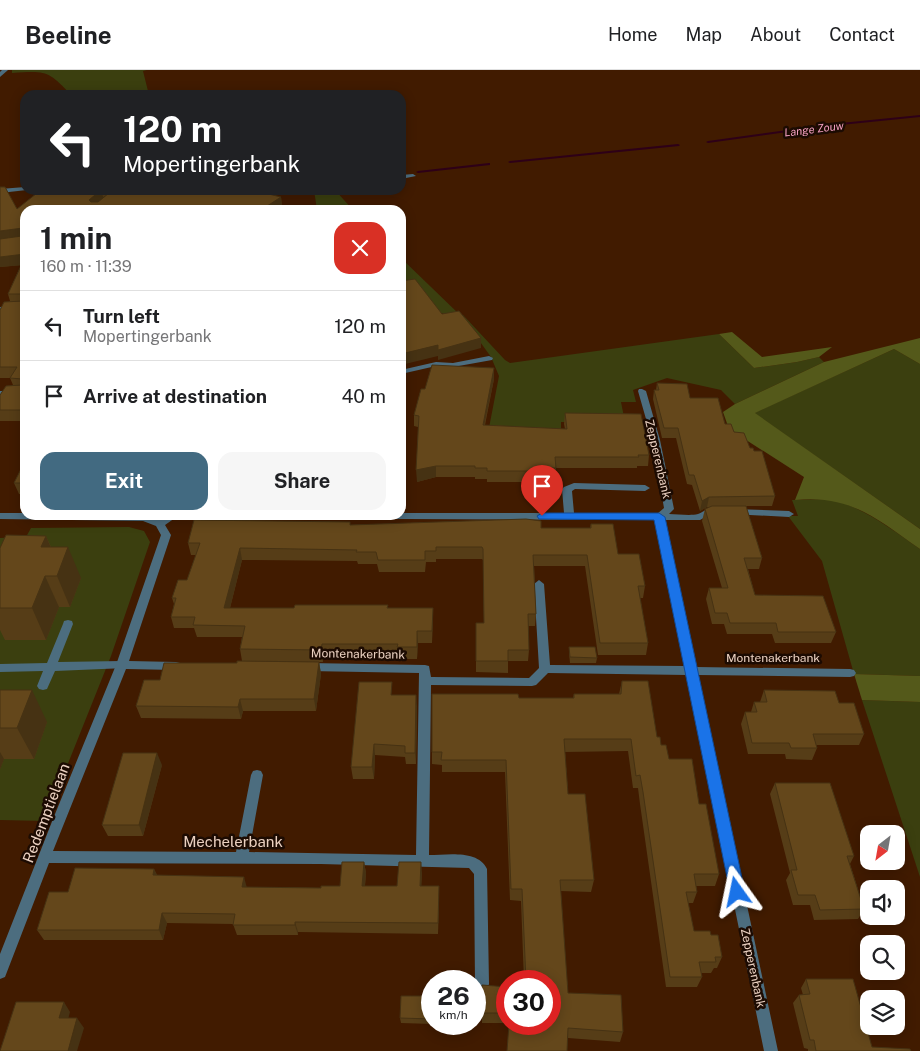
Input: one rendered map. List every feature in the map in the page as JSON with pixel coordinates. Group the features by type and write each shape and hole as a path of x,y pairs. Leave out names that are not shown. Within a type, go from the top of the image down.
{"street":[{"path":"0,75 4,70"},
{"path":"406,177 413,176"},
{"path":"0,191 20,189"},
{"path":"0,309 20,308"},
{"path":"406,371 436,364 452,365 489,358"},
{"name":"Zepperenbank","path":"642,391 656,440 669,509 659,517 771,1051"},
{"path":"0,394 20,393"},
{"path":"569,516 567,489 574,486 645,488"},
{"path":"406,516 700,517 707,512 789,514"},
{"path":"0,516 20,516"},
{"path":"149,520 160,524 166,520"},
{"name":"Redemptielaan","path":"0,972 44,857 122,665 166,540 165,531 160,524"},
{"path":"422,860 425,681 532,682 545,669 539,584"},
{"path":"43,686 68,624"},
{"path":"0,668 122,665 189,666"},
{"name":"Montenakerbank","path":"295,667 425,669 425,681"},
{"name":"Montenakerbank","path":"545,669 850,673"},
{"path":"242,857 257,775"},
{"name":"Mechelerbank","path":"44,857 242,857 472,862 480,869 482,970"}],"green space":[{"path":"12,70 147,70 143,71 148,90 66,90 57,81 40,72 12,73"},
{"path":"315,195 340,195 348,205 316,205"},
{"path":"406,263 460,315 463,315 510,363 719,334 754,368 819,357 824,362 735,404 721,390 667,378 633,390 636,402 621,402 625,422 561,422 561,437 488,433 499,376 491,357 478,339 455,316 441,313 406,288"},
{"path":"732,332 762,357 832,347 819,357 754,368 719,334"},
{"path":"920,338 920,364 894,349 755,413 920,529 920,549 877,519 848,505 815,499 795,500 804,477 729,429 723,412 735,404 824,362"},
{"path":"894,349 920,364 920,529 754,413"},
{"path":"830,499 866,514 920,549 920,676 854,674 822,561 788,516 798,516 792,500"},
{"path":"129,527 144,531 150,542 111,656 45,821 0,820 0,538 26,537 31,528"},
{"path":"854,674 920,676 920,702 862,700"},
{"path":"862,700 920,702 920,877 905,831 905,825 903,825"}],"building":[{"path":"0,187 5,187 17,209 20,207 20,228 0,231"},
{"path":"34,195 95,195 89,200 91,202 98,202 107,195 273,195 281,197 269,205 22,205"},
{"path":"20,236 20,255 0,257 0,239"},
{"path":"20,268 20,294 8,294"},
{"path":"415,279 442,314 459,311 481,338 438,350 438,345 406,353 406,280"},
{"path":"20,301 20,379 10,378 17,367 0,367 0,310 4,302"},
{"path":"432,365 494,368 483,425 567,429 565,413 641,414 649,455 638,455 639,457 555,457 556,468 544,468 544,471 487,471 487,468 475,468 475,466 436,466 416,470 419,416 414,415 421,389 425,389"},
{"path":"657,383 687,384 690,398 718,398 725,424 731,424 734,432 744,433 750,448 753,448 754,451 762,451 775,496 709,497 702,501 694,475 689,475 678,428 664,428 654,390 659,390"},
{"path":"20,385 20,410 0,410 0,395 6,386"},
{"path":"20,471 20,483 14,483"},
{"path":"712,506 746,506 762,558 744,558 755,595 823,596 836,632 778,632 776,623 730,623 727,613 715,613 709,588 728,588 705,509"},
{"path":"526,519 541,521 541,528 591,528 591,524 613,524 618,554 639,554 645,586 638,586 648,643 600,643 587,555 533,555 536,614 528,614 529,650 508,650 508,661 476,661 476,623 484,623 482,547 436,547 436,551 425,551 425,560 378,560 376,552 356,552 357,550 240,548 224,608 294,608 295,605 388,605 387,608 433,608 432,631 417,631 417,647 397,647 398,644 322,644 321,650 240,649 245,626 193,625 195,617 171,617 176,598 172,598 178,580 187,580 200,543 188,543 194,520 350,522 350,525"},
{"path":"6,535 46,536 41,547 68,547 57,576 45,576 32,608 0,608 0,548"},
{"path":"569,647 595,647 597,658 570,657"},
{"path":"237,661 319,662 314,699 240,699 238,707 136,706 144,680 160,680 164,663 237,663"},
{"path":"622,681 648,681 657,737 660,737 661,745 666,745 669,759 692,759 699,804 706,804 719,874 694,874 697,892 686,892 694,931 710,931 711,935 718,935 722,957 715,957 716,962 699,962 702,977 670,977 643,792 640,775 636,776 631,739 564,739 568,794 585,794 594,880 560,880 568,993 621,995 623,1032 568,1028 567,1051 507,1051 508,1035 561,1035 561,970 526,970 522,889 511,889 506,760 441,760 442,752 432,752 432,694 518,694 519,698 574,698 574,694 621,694"},
{"path":"359,682 392,682 391,695 416,695 415,753 405,753 405,746 374,744 372,767 351,767"},
{"path":"0,690 32,690 17,728 0,728"},
{"path":"764,690 835,691 839,703 854,703 864,734 813,734 817,748 791,748 789,743 752,743 745,712 757,712 754,702 767,702"},
{"path":"123,753 157,753 139,825 102,825"},
{"path":"775,783 830,783 854,856 847,856 860,897 860,909 820,910 815,895 798,895 791,870 797,870"},
{"path":"342,862 364,862 362,886 397,886 399,862 421,862 420,886 439,886 438,923 295,922 295,925 233,925 235,914 162,913 159,930 37,930 49,892 68,892 75,868 154,869 153,875 244,877 242,887 321,888 321,886 340,886"},
{"path":"806,979 853,979 860,1004 860,1035 869,1035 872,1047 910,1049 911,1051 816,1051 814,1040 810,1040 799,995 810,994"},
{"path":"486,985 496,986 496,1013 486,1013"},
{"path":"401,996 421,996 421,1019 400,1018"},
{"path":"16,1002 64,1002 59,1018 77,1018 68,1051 0,1051"}],"waterway":[{"name":"Lange Zouw","path":"708,142 831,125 920,116"},
{"name":"Lange Zouw","path":"510,162 678,145"},
{"name":"Lange Zouw","path":"418,172 489,164"}],"route":[{"path":"542,516 659,517 737,892"}]}
